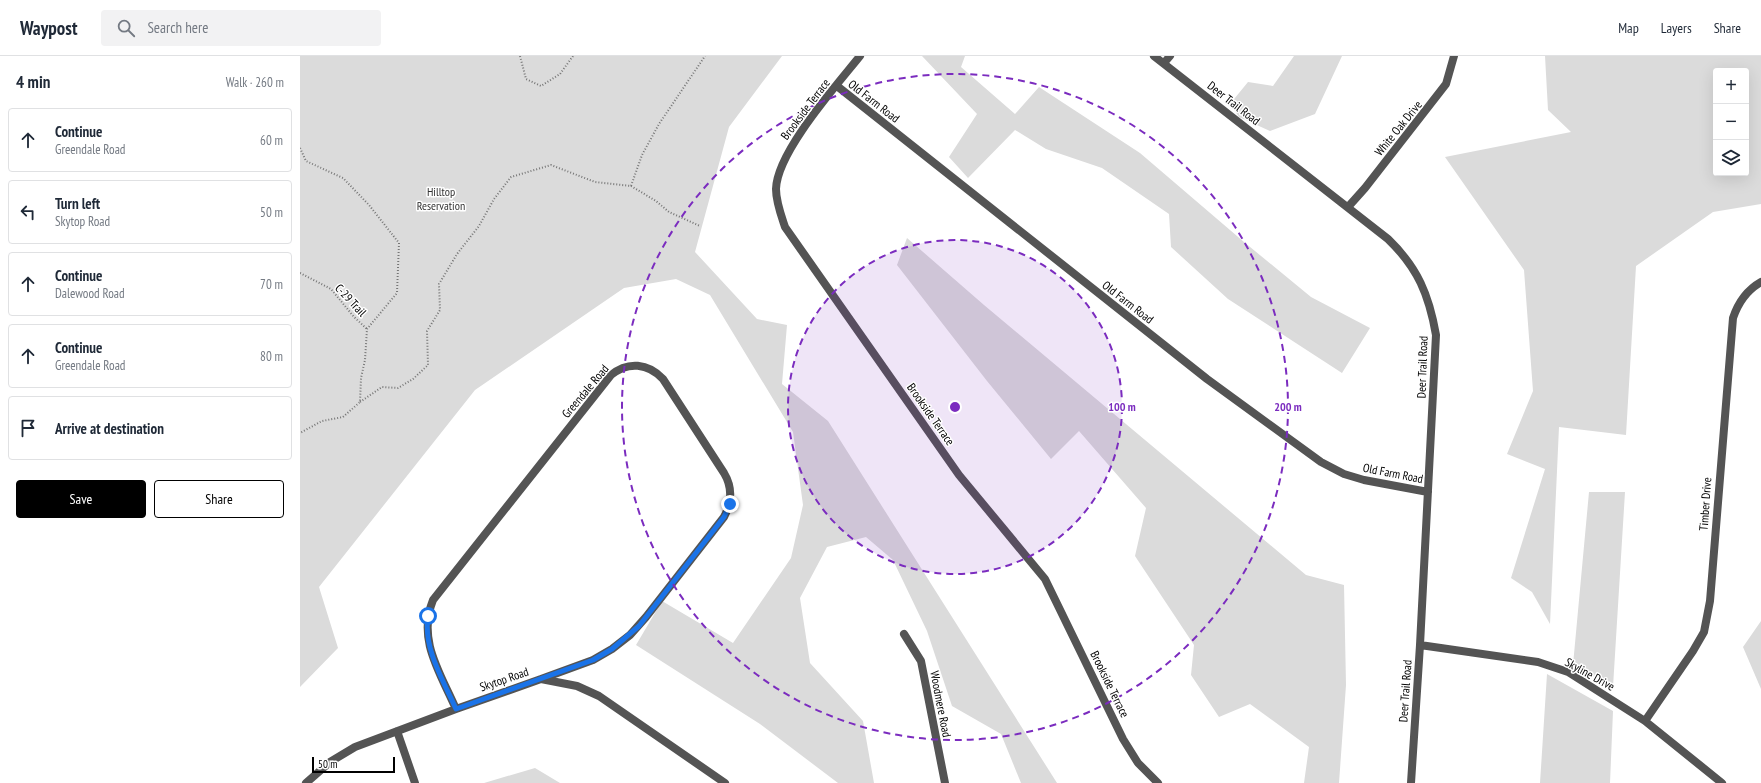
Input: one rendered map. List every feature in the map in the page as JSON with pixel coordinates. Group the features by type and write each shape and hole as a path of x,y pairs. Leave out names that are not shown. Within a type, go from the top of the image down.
{"street":[{"name":"Brookside Terrace","path":"860,56 791,145 782,167 776,188 778,207 785,227 959,475 1045,578 1122,739 1138,763 1158,783"},
{"name":"Deer Trail Road","path":"1154,56 1388,239 1399,249 1417,274 1431,307 1436,335 1420,645 1411,783"},
{"path":"1164,63 1170,56"},
{"name":"White Oak Drive","path":"1348,207 1365,188 1446,84 1454,56"},
{"name":"Old Farm Road","path":"837,86 1207,379 1321,462 1344,474 1364,480 1428,492"},
{"name":"Timber Drive","path":"1645,721 1693,651 1704,632 1710,600 1733,318 1741,300 1749,290 1761,282"},
{"name":"Greendale Road","path":"456,709 428,640 427,624 434,600 611,375 624,367 636,365 651,369 663,378 724,473 731,491 730,504 724,517 646,617 621,642 603,655 593,660 541,679"},
{"name":"Woodmere Road","path":"904,634 921,661 945,783"},
{"name":"Skyline Drive","path":"1420,645 1538,662 1568,672 1645,721 1722,783"},
{"name":"Skytop Road","path":"306,783 342,754 368,741 541,679 553,680 577,686 599,696 725,783"},
{"path":"397,731 415,783"}],"path":[{"path":"520,56 526,79 541,86 560,74 573,56"},
{"path":"631,186 642,155 659,124 705,56"},
{"path":"300,148 306,161 343,178 370,205 399,243 397,293 367,329 365,360 361,378 360,402"},
{"path":"300,433 322,422 343,417 360,402 382,387 398,388 413,379 428,365 427,332 440,310 439,284 457,254 479,226 494,199 511,177 551,165 595,182 631,186 656,201 669,212 700,226"},
{"name":"C-29 Trail","path":"300,273 331,289 354,317 367,329"}],"green space":[{"name":"Hilltop Reservation","path":"300,56 782,56 729,127 695,252 757,319 787,325 782,384 828,421 1057,783 1021,783 1001,734 952,706 927,631 893,560 866,537 827,547 800,598 810,663 863,721 874,783 838,783 760,724 636,645 662,601 733,643 791,558 803,505 793,432 710,295 676,279 624,288 475,390 319,587 338,648 300,687"},
{"path":"922,56 965,56 961,67 1015,114 1039,87 1140,153 1311,297 1370,328 1342,373 1228,299 1171,247 1169,214 1102,168 1046,149 1015,130 968,178 949,157 977,114"},
{"path":"1294,56 1342,56 1315,114 1270,131 1239,117 1230,104 1248,82 1273,86"},
{"path":"1545,56 1761,56 1761,204 1713,212 1636,266 1626,435 1559,427 1550,624 1532,592 1511,578 1545,469 1507,454 1533,391 1524,270 1445,157 1571,132 1548,110"},
{"path":"907,238 984,305 1306,575 1344,585 1346,685 1339,783 1304,783 1309,747 1250,704 1219,717 1191,675 1194,645 1135,556 1146,508 1079,431 1051,459 987,381 897,265"},
{"path":"1589,492 1625,492 1613,687 1573,665"},
{"path":"1761,621 1761,689 1743,647"},
{"path":"1547,674 1613,711 1610,783 1540,783"},
{"path":"535,768 560,783 484,783"}],"route":[{"path":"428,616 427,632 430,648 456,709 593,660 612,649 639,626 724,517 730,504"}]}
